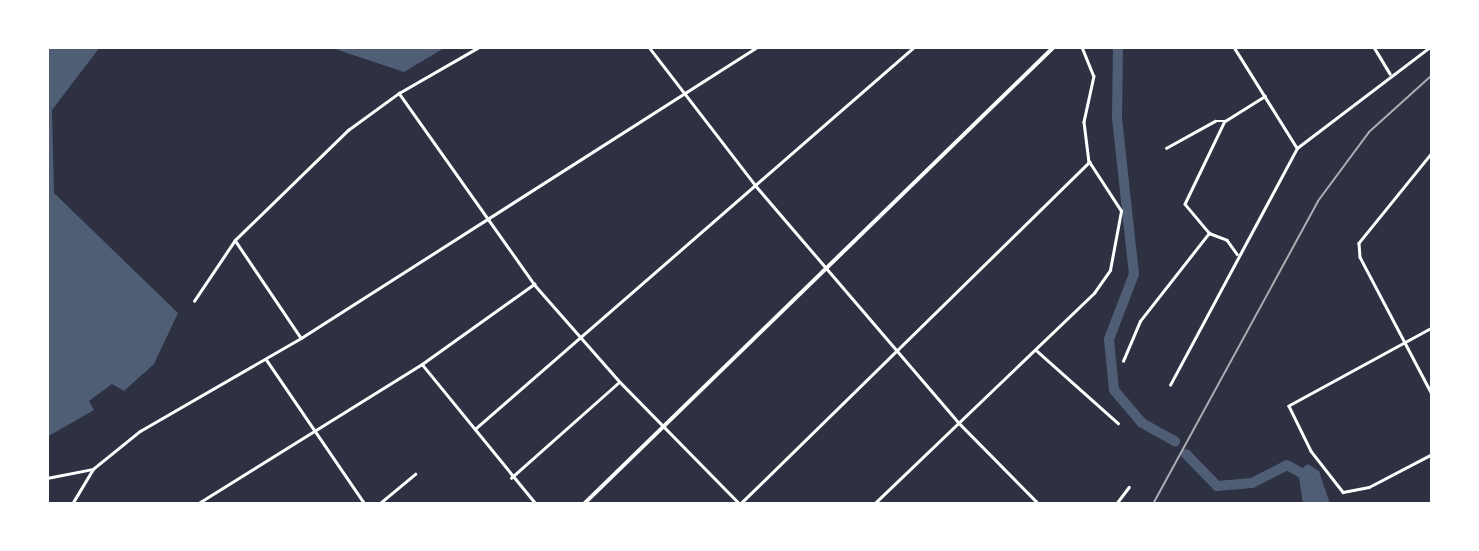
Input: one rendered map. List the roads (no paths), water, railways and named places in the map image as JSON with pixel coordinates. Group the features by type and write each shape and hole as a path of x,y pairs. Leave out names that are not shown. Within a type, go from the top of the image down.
{"main road":[{"path":"584,504 1054,47"}],"street":[{"path":"194,301 235,240 348,130 399,93 480,47"},
{"path":"649,47 756,186 828,266 958,422 1039,504"},
{"path":"72,504 93,469 141,431 300,338 757,47"},
{"path":"475,429 914,47"},
{"path":"874,504 1094,293 1117,254 1121,211 1089,162 1084,122 1094,76 1082,47"},
{"path":"1234,47 1297,148"},
{"path":"1374,47 1390,74"},
{"path":"1170,385 1237,254 1297,148 1390,74 1430,47"},
{"path":"399,93 486,222 534,284 582,335 620,382 740,504 1089,162"},
{"path":"1167,148 1215,121 1225,121 1265,96"},
{"path":"1225,121 1185,204 1209,233 1227,240 1237,254"},
{"path":"1432,153 1374,221 1359,243 1360,257 1432,394"},
{"path":"1123,361 1140,321 1209,233"},
{"path":"235,240 300,338"},
{"path":"197,504 422,364 534,284"},
{"path":"1432,328 1289,406 1338,490 1349,493 1369,488 1432,454"},
{"path":"1036,350 1118,422"},
{"path":"266,359 312,431 365,504"},
{"path":"422,364 511,478 536,504"},
{"path":"511,478 620,382"},
{"path":"47,478 93,469"},
{"path":"379,504 415,474"},
{"path":"1116,504 1129,487"}],"water":[{"path":"47,47 100,47 52,110 54,193 178,313 154,364 124,391 112,384 89,401 94,410 47,437"},
{"path":"329,47 446,47 404,72"},
{"path":"1308,464 1319,471 1330,504 1303,504 1298,471"}],"waterway":[{"path":"1118,47 1117,118 1134,274 1109,339 1114,390 1142,423 1175,441"},
{"path":"1186,454 1217,486 1252,483 1287,465 1312,479 1320,504"}],"railway":[{"path":"1153,504 1318,201 1369,132 1432,75"}]}
